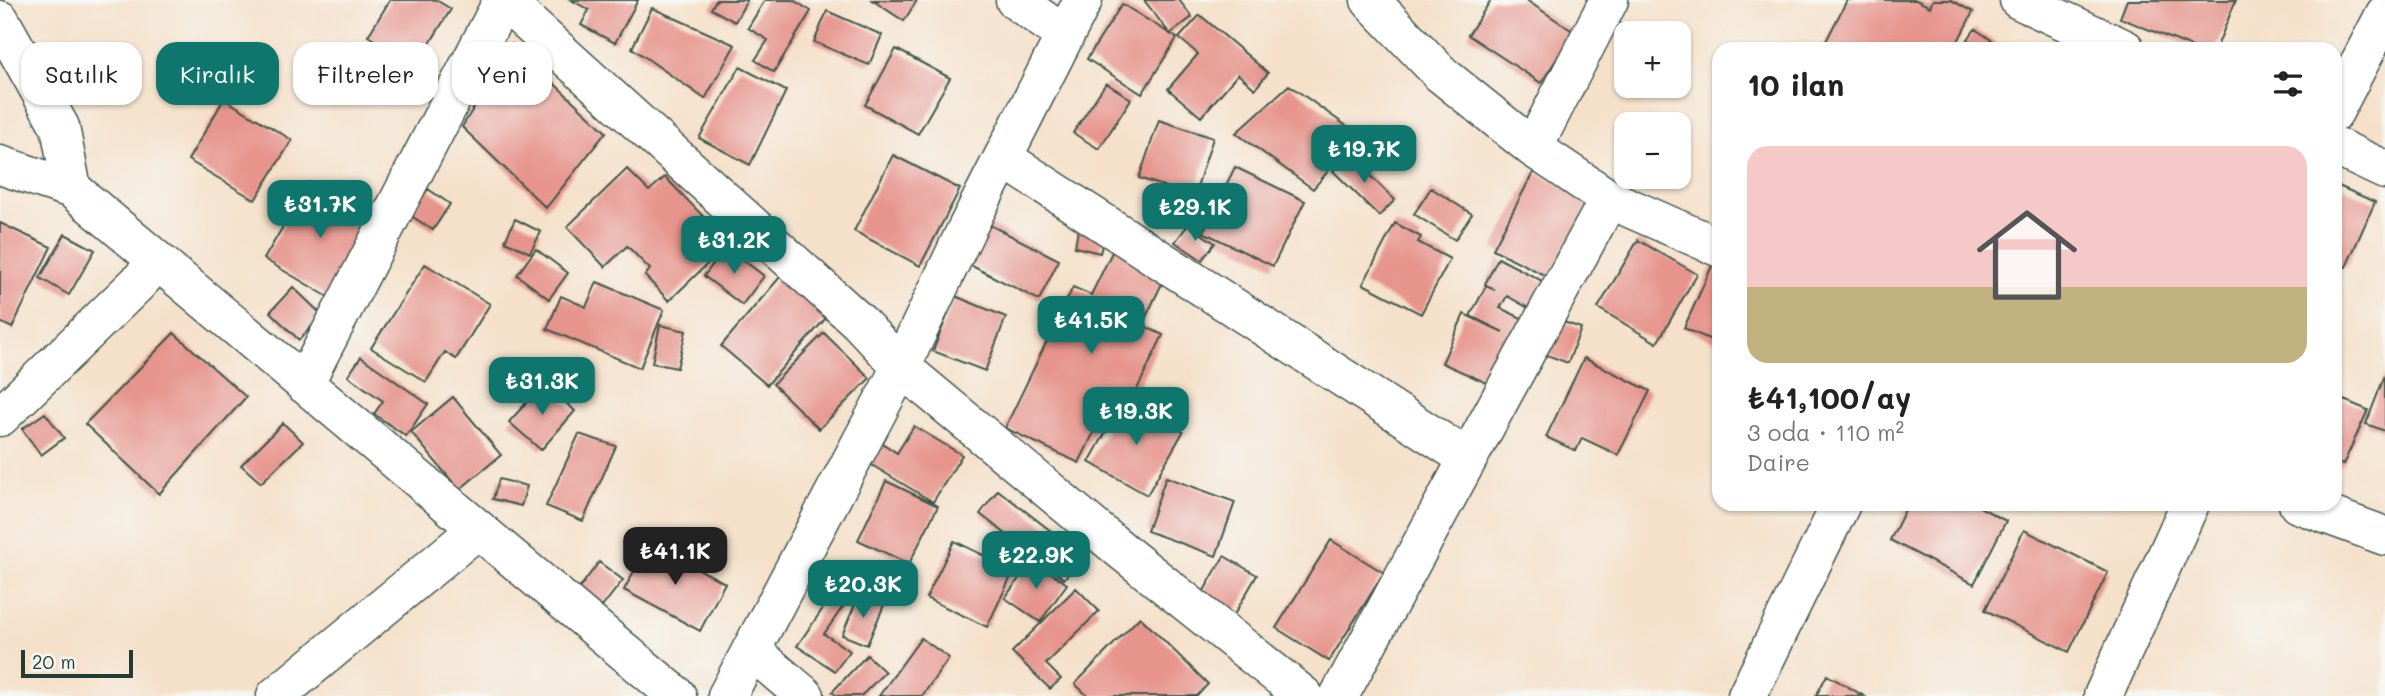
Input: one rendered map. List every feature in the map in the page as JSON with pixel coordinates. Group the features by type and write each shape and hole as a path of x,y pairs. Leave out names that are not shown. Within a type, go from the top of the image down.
{"street":[{"path":"304,384 503,0 859,322 901,367 1122,551 1304,696"},
{"path":"1015,0 1065,35"},
{"path":"727,696 901,367 1083,0"},
{"path":"1370,0 1441,74 1532,148 1609,200 1712,244"},
{"path":"1532,148 1609,0"},
{"path":"2020,0 2110,42"},
{"path":"2342,97 2385,14"},
{"path":"0,20 60,127 72,189"},
{"path":"2342,150 2385,170"},
{"path":"1003,158 1467,458"},
{"path":"0,165 72,189 677,696"},
{"path":"1339,696 1609,200"},
{"path":"0,417 158,261"},
{"path":"1747,696 1838,511"},
{"path":"2104,696 2187,511"},
{"path":"2317,511 2385,536"},
{"path":"276,696 478,529"},
{"path":"751,650 805,696"}],"building":[{"path":"390,0 436,0 451,9 431,42 378,42 368,36"},
{"path":"571,0 638,0 615,43 581,25 589,10"},
{"path":"716,0 747,0 735,22 711,9"},
{"path":"765,0 793,0 811,11 774,72 755,60 768,40 748,28"},
{"path":"872,0 917,0 904,21"},
{"path":"1144,0 1179,0 1192,17 1170,34"},
{"path":"1491,0 1526,0 1574,32 1541,83 1468,35"},
{"path":"1847,0 1916,0 1930,7 1933,0 1951,0 1973,12 1958,42 1826,42"},
{"path":"2127,0 2236,0 2219,42 2180,42 2120,18"},
{"path":"1122,4 1177,38 1142,94 1087,59"},
{"path":"652,8 735,45 705,99 632,48"},
{"path":"827,11 882,35 869,65 814,42"},
{"path":"1200,15 1268,73 1255,89 1238,74 1201,117 1168,89 1198,54 1179,38"},
{"path":"1975,29 1994,42 1966,42"},
{"path":"896,49 950,78 918,134 865,105"},
{"path":"740,67 786,91 750,165 699,138"},
{"path":"552,81 606,132 546,208 462,127 475,105 552,105"},
{"path":"1106,83 1131,99 1099,149 1073,133"},
{"path":"1289,85 1359,135 1313,189 1236,133"},
{"path":"220,105 234,105 292,140 255,200 188,160"},
{"path":"1159,120 1213,138 1194,196 1139,178"},
{"path":"893,155 960,189 920,266 854,231"},
{"path":"1349,155 1395,200 1379,216 1333,171"},
{"path":"1235,167 1305,201 1273,266 1203,232"},
{"path":"627,169 649,191 665,177 729,243 669,301 645,276 650,269 627,246 605,267 567,227"},
{"path":"1534,171 1591,201 1550,278 1493,249"},
{"path":"309,182 376,221 330,298 264,259"},
{"path":"1431,188 1472,214 1455,240 1414,214"},
{"path":"2342,188 2375,202 2346,267 2342,265"},
{"path":"428,189 450,204 433,230 410,215"},
{"path":"515,219 541,232 530,253 505,241"},
{"path":"984,222 1059,260 1039,300 964,262"},
{"path":"0,223 51,247 12,328 0,322"},
{"path":"1395,223 1421,237 1418,242 1450,259 1421,314 1363,284"},
{"path":"1079,224 1106,230 1100,253 1075,247"},
{"path":"1188,225 1215,243 1202,260 1175,242"},
{"path":"65,234 95,250 69,295 40,278"},
{"path":"1638,240 1697,274 1657,343 1598,308"},
{"path":"1116,244 1169,269 1142,325 1163,335 1132,400 1114,391 1079,463 1005,428 1073,287 1091,295"},
{"path":"726,247 764,276 742,305 704,276"},
{"path":"536,249 568,273 549,299 517,275"},
{"path":"1498,258 1552,286 1539,314 1507,296 1500,308 1526,320 1498,388 1442,363 1464,314 1503,332 1470,316 1486,286 1495,290 1485,284"},
{"path":"425,264 490,304 456,359 445,352 426,382 371,348"},
{"path":"1712,266 1712,340 1684,328"},
{"path":"786,270 833,310 767,385 721,346"},
{"path":"597,282 664,310 640,368 547,329 561,296 586,307"},
{"path":"293,287 322,315 299,340 270,312"},
{"path":"955,296 1006,317 985,371 933,351"},
{"path":"1558,320 1581,328 1568,363 1544,354"},
{"path":"660,325 686,331 677,368 652,363"},
{"path":"174,333 246,397 159,494 85,424"},
{"path":"824,333 870,378 819,429 773,384"},
{"path":"361,357 428,404 406,436 374,414 383,401 348,376"},
{"path":"1584,358 1650,391 1618,455 1582,438 1576,451 1546,437"},
{"path":"2385,375 2385,431 2366,424"},
{"path":"544,383 575,411 541,450 509,422"},
{"path":"453,397 501,455 459,490 411,432"},
{"path":"1125,398 1183,432 1147,495 1089,462"},
{"path":"2342,399 2368,410 2342,465"},
{"path":"45,413 64,438 41,455 22,429"},
{"path":"283,423 303,442 261,483 241,465"},
{"path":"914,426 962,455 933,502 870,464 882,443 897,453"},
{"path":"579,434 616,446 583,521 546,506"},
{"path":"1166,477 1235,502 1216,556 1147,531"},
{"path":"499,479 527,486 521,506 493,499"},
{"path":"886,481 938,506 909,564 858,540"},
{"path":"998,490 1082,555 1064,579 980,514"},
{"path":"1904,511 1987,511 2006,521 1974,584 1890,540"},
{"path":"2024,530 2108,572 2069,652 1985,610"},
{"path":"1331,540 1384,573 1329,661 1276,628"},
{"path":"954,541 1014,570 987,627 926,598"},
{"path":"649,543 725,583 700,631 624,590"},
{"path":"1224,556 1257,575 1231,620 1198,601"},
{"path":"1032,560 1067,584 1040,622 1005,598"},
{"path":"599,562 623,580 598,612 575,594"},
{"path":"855,562 890,585 881,597 860,582 824,634 850,651 835,671 797,646"},
{"path":"1076,588 1099,611 1046,664 1061,679 1050,689 1012,652"},
{"path":"859,595 884,605 867,645 842,635"},
{"path":"1140,617 1208,684 1197,696 1088,696 1075,684"},
{"path":"921,638 949,658 922,696 879,696"},
{"path":"867,655 885,672 861,696 837,696 832,692"},
{"path":"1827,675 1864,696 1816,696"}]}
